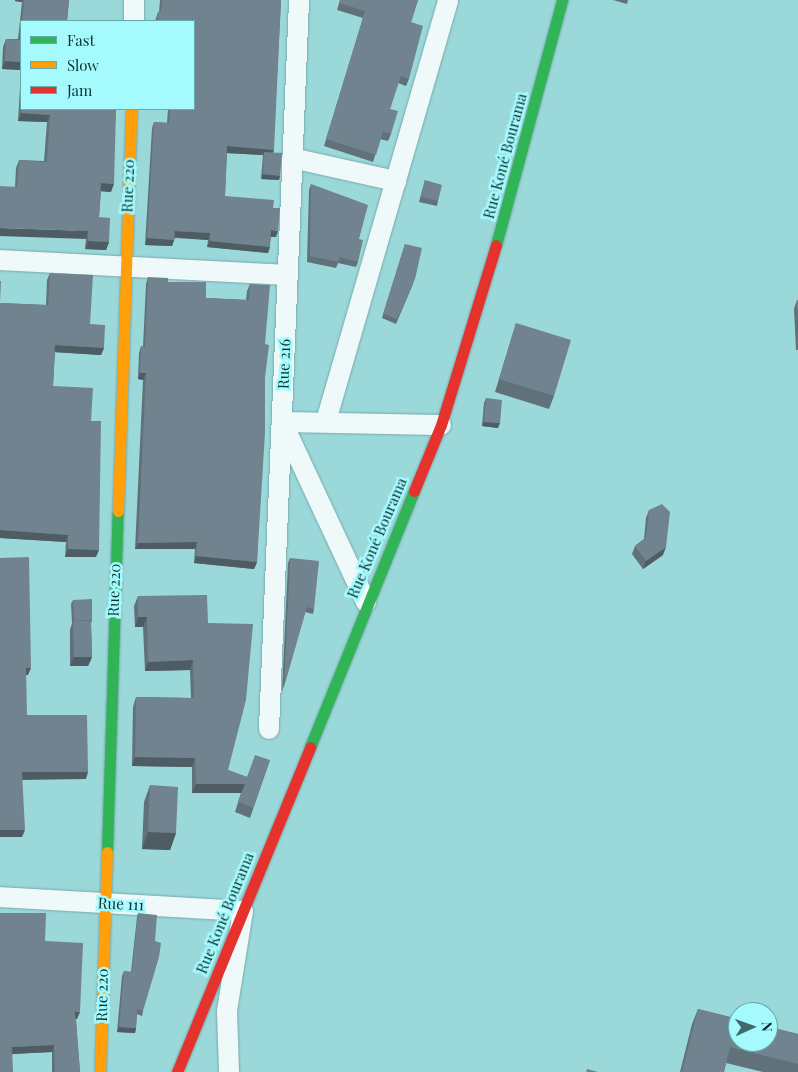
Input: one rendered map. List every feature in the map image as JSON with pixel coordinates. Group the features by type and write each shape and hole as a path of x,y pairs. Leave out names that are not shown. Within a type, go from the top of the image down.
{"main road":[{"name":"Rue Koné Bourama","path":"177,1072 366,602 441,425 503,223 562,0"},
{"name":"Rue 220","path":"100,1072 131,110"}],"street":[{"path":"134,0 134,20"},
{"name":"Rue 216","path":"269,729 299,0"},
{"path":"326,421 448,0"},
{"path":"292,158 396,181"},
{"path":"0,260 288,275"},
{"path":"366,602 282,422 326,421 441,425"},
{"name":"Rue 111","path":"0,897 243,910"},
{"path":"230,1072 227,1011 243,910"}],"building":[{"path":"24,0 69,0 67,20 22,20"},
{"path":"162,0 281,0 274,150 227,146 225,196 274,200 273,208 280,208 278,231 271,230 270,247 210,241 210,233 175,231 174,240 147,238 154,122 169,123 170,110 195,110 195,20 157,20 158,12 161,12"},
{"path":"340,0 418,0 411,22 423,26 409,79 401,76 390,109 398,111 391,134 383,132 376,155 326,139 365,11 339,3"},
{"path":"6,39 20,40 20,62 5,61"},
{"path":"21,110 116,110 114,184 101,183 99,217 110,218 109,242 88,241 88,231 0,228 0,186 17,187 19,160 47,162 50,115 21,113"},
{"path":"264,152 282,153 280,176 263,174"},
{"path":"425,180 442,185 438,201 421,197"},
{"path":"311,184 368,205 359,239 363,240 358,262 340,257 338,262 310,256"},
{"path":"405,244 422,248 415,279 397,319 383,314"},
{"path":"50,273 93,275 90,324 105,325 104,348 55,345 53,386 93,388 91,421 101,421 99,550 68,549 68,535 0,530 0,303 48,305"},
{"path":"148,277 168,278 168,282 206,282 206,298 249,300 250,284 270,285 265,344 269,345 265,378 265,433 257,562 196,556 197,542 138,543 146,373 140,373 141,346 145,347"},
{"path":"516,323 571,340 554,396 499,379"},
{"path":"486,398 502,400 500,423 484,422"},
{"path":"662,504 670,512 666,547 646,561 635,546 646,537 649,510"},
{"path":"29,557 31,668 26,668 27,715 87,715 88,772 22,772 25,830 0,830 0,558"},
{"path":"290,558 319,561 314,609 307,607 284,687"},
{"path":"207,595 208,623 253,624 246,700 228,770 247,777 255,755 270,760 253,808 238,802 245,784 196,784 195,758 135,757 136,697 194,698 193,660 148,662 147,617 138,617 138,596"},
{"path":"92,599 92,620 74,621 73,600"},
{"path":"73,621 91,621 92,657 74,657"},
{"path":"150,785 178,787 176,833 148,832"},
{"path":"0,913 46,913 45,941 83,943 80,1012 75,1011 80,1072 55,1072 54,1045 12,1047 13,1072 0,1072"},
{"path":"138,913 157,915 155,941 161,943 159,957 143,1011 137,1009 136,1028 119,1027 124,971 132,972"},
{"path":"698,1009 728,1016 729,1052 724,1072 682,1072"},
{"path":"778,1029 798,1034 798,1064 750,1052 778,1052"},
{"path":"587,1069 598,1072 586,1072"}],"traffic: fast":[{"path":"496,245 562,0"},
{"path":"310,747 414,491"},
{"path":"107,852 118,511"}],"traffic: slow":[{"path":"118,511 131,110"},
{"path":"100,1072 107,852"}],"traffic: jam":[{"path":"414,491 441,425 496,245"},
{"path":"177,1072 310,747"}]}
